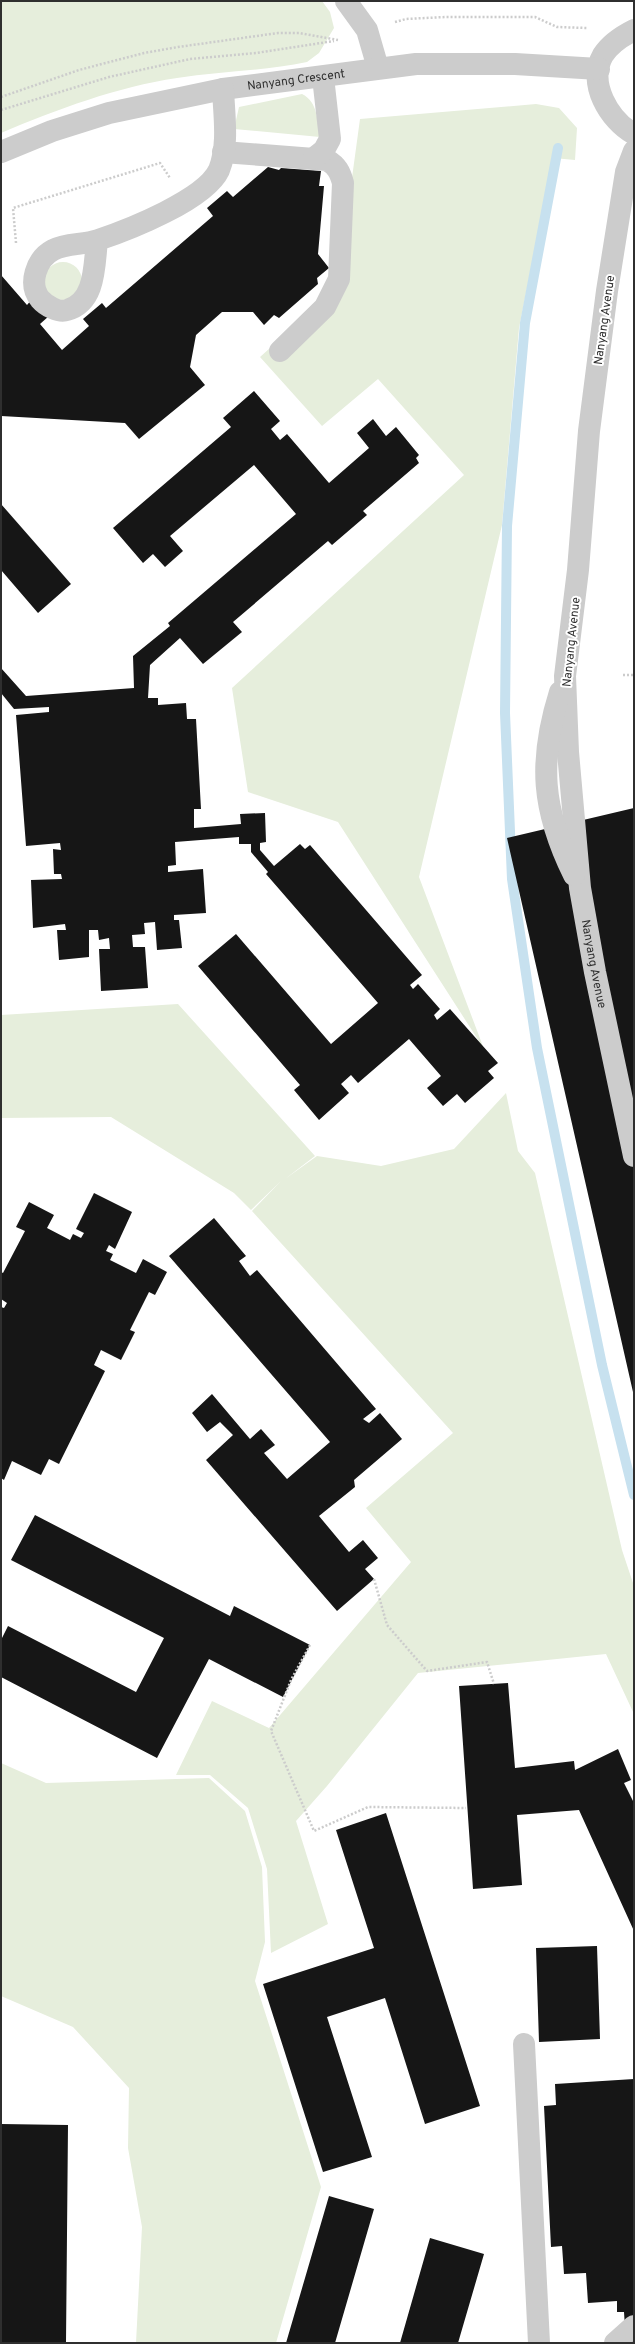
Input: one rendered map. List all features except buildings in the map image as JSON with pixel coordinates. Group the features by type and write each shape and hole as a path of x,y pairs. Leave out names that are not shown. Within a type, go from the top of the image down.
{"street":[{"path":"346,1 367,30 378,68"},
{"path":"634,30 613,44 603,56 599,69 598,89 604,105 634,134"},
{"name":"Nanyang Crescent","path":"1,152 52,131 108,113 223,89 323,78 378,68 453,63 515,64 599,69"},
{"path":"314,158 324,150 330,139 323,78"},
{"path":"97,241 154,217 205,188 218,170 225,141 223,89"},
{"name":"Nanyang Avenue","path":"634,151 626,172 607,291 589,431 578,570 565,676 568,752 580,888 595,972 634,1156"},
{"path":"223,152 327,160 336,166 343,183 339,279 325,307 280,351"},
{"path":"524,2044 539,2343"},
{"path":"615,2343 634,2326"}],"path":[{"path":"1,97 72,72 144,53 278,33 306,34 336,40 406,19 446,17 535,17 557,27 589,28"},
{"path":"17,248 13,208 160,163 172,181"},
{"path":"623,675 634,675"},
{"path":"374,1579 387,1625 427,1671 487,1662 494,1684"},
{"path":"310,1645 291,1680 271,1731 314,1831 368,1807 466,1808"}],"green space":[{"path":"1,1 322,1 330,12 334,28 319,53 307,62 177,78 132,87 66,107 1,133"},
{"path":"302,94 307,97 314,107 320,137 234,129 239,107"},
{"path":"536,104 559,108 577,128 575,160 553,158 519,328 502,525 419,877 484,1049 338,822 248,792 232,688 464,475 378,379 322,426 260,357 337,288 360,119"},
{"path":"63,262 76,268 82,281 76,294 63,300 50,294 44,281 50,268"},
{"path":"178,1004 315,1156 285,1179 317,1156 381,1166 454,1149 506,1093 518,1151 535,1173 622,1550 634,1586 634,1714 606,1654 418,1673 327,1786 296,1821 328,1924 271,1953 267,1869 248,1808 210,1775 176,1775 212,1701 269,1728 411,1562 366,1508 453,1433 252,1211 281,1181 251,1210 234,1193 111,1117 1,1118 1,1015"},
{"path":"1,1763 46,1783 209,1778 245,1811 262,1867 265,1942 255,1981 321,2187 276,2343 136,2343 142,2227 128,2148 129,2088 73,2027 1,1996"}],"waterway":[{"path":"558,148 525,323 507,526 505,713 512,879 537,1048 602,1365 634,1495"}]}
